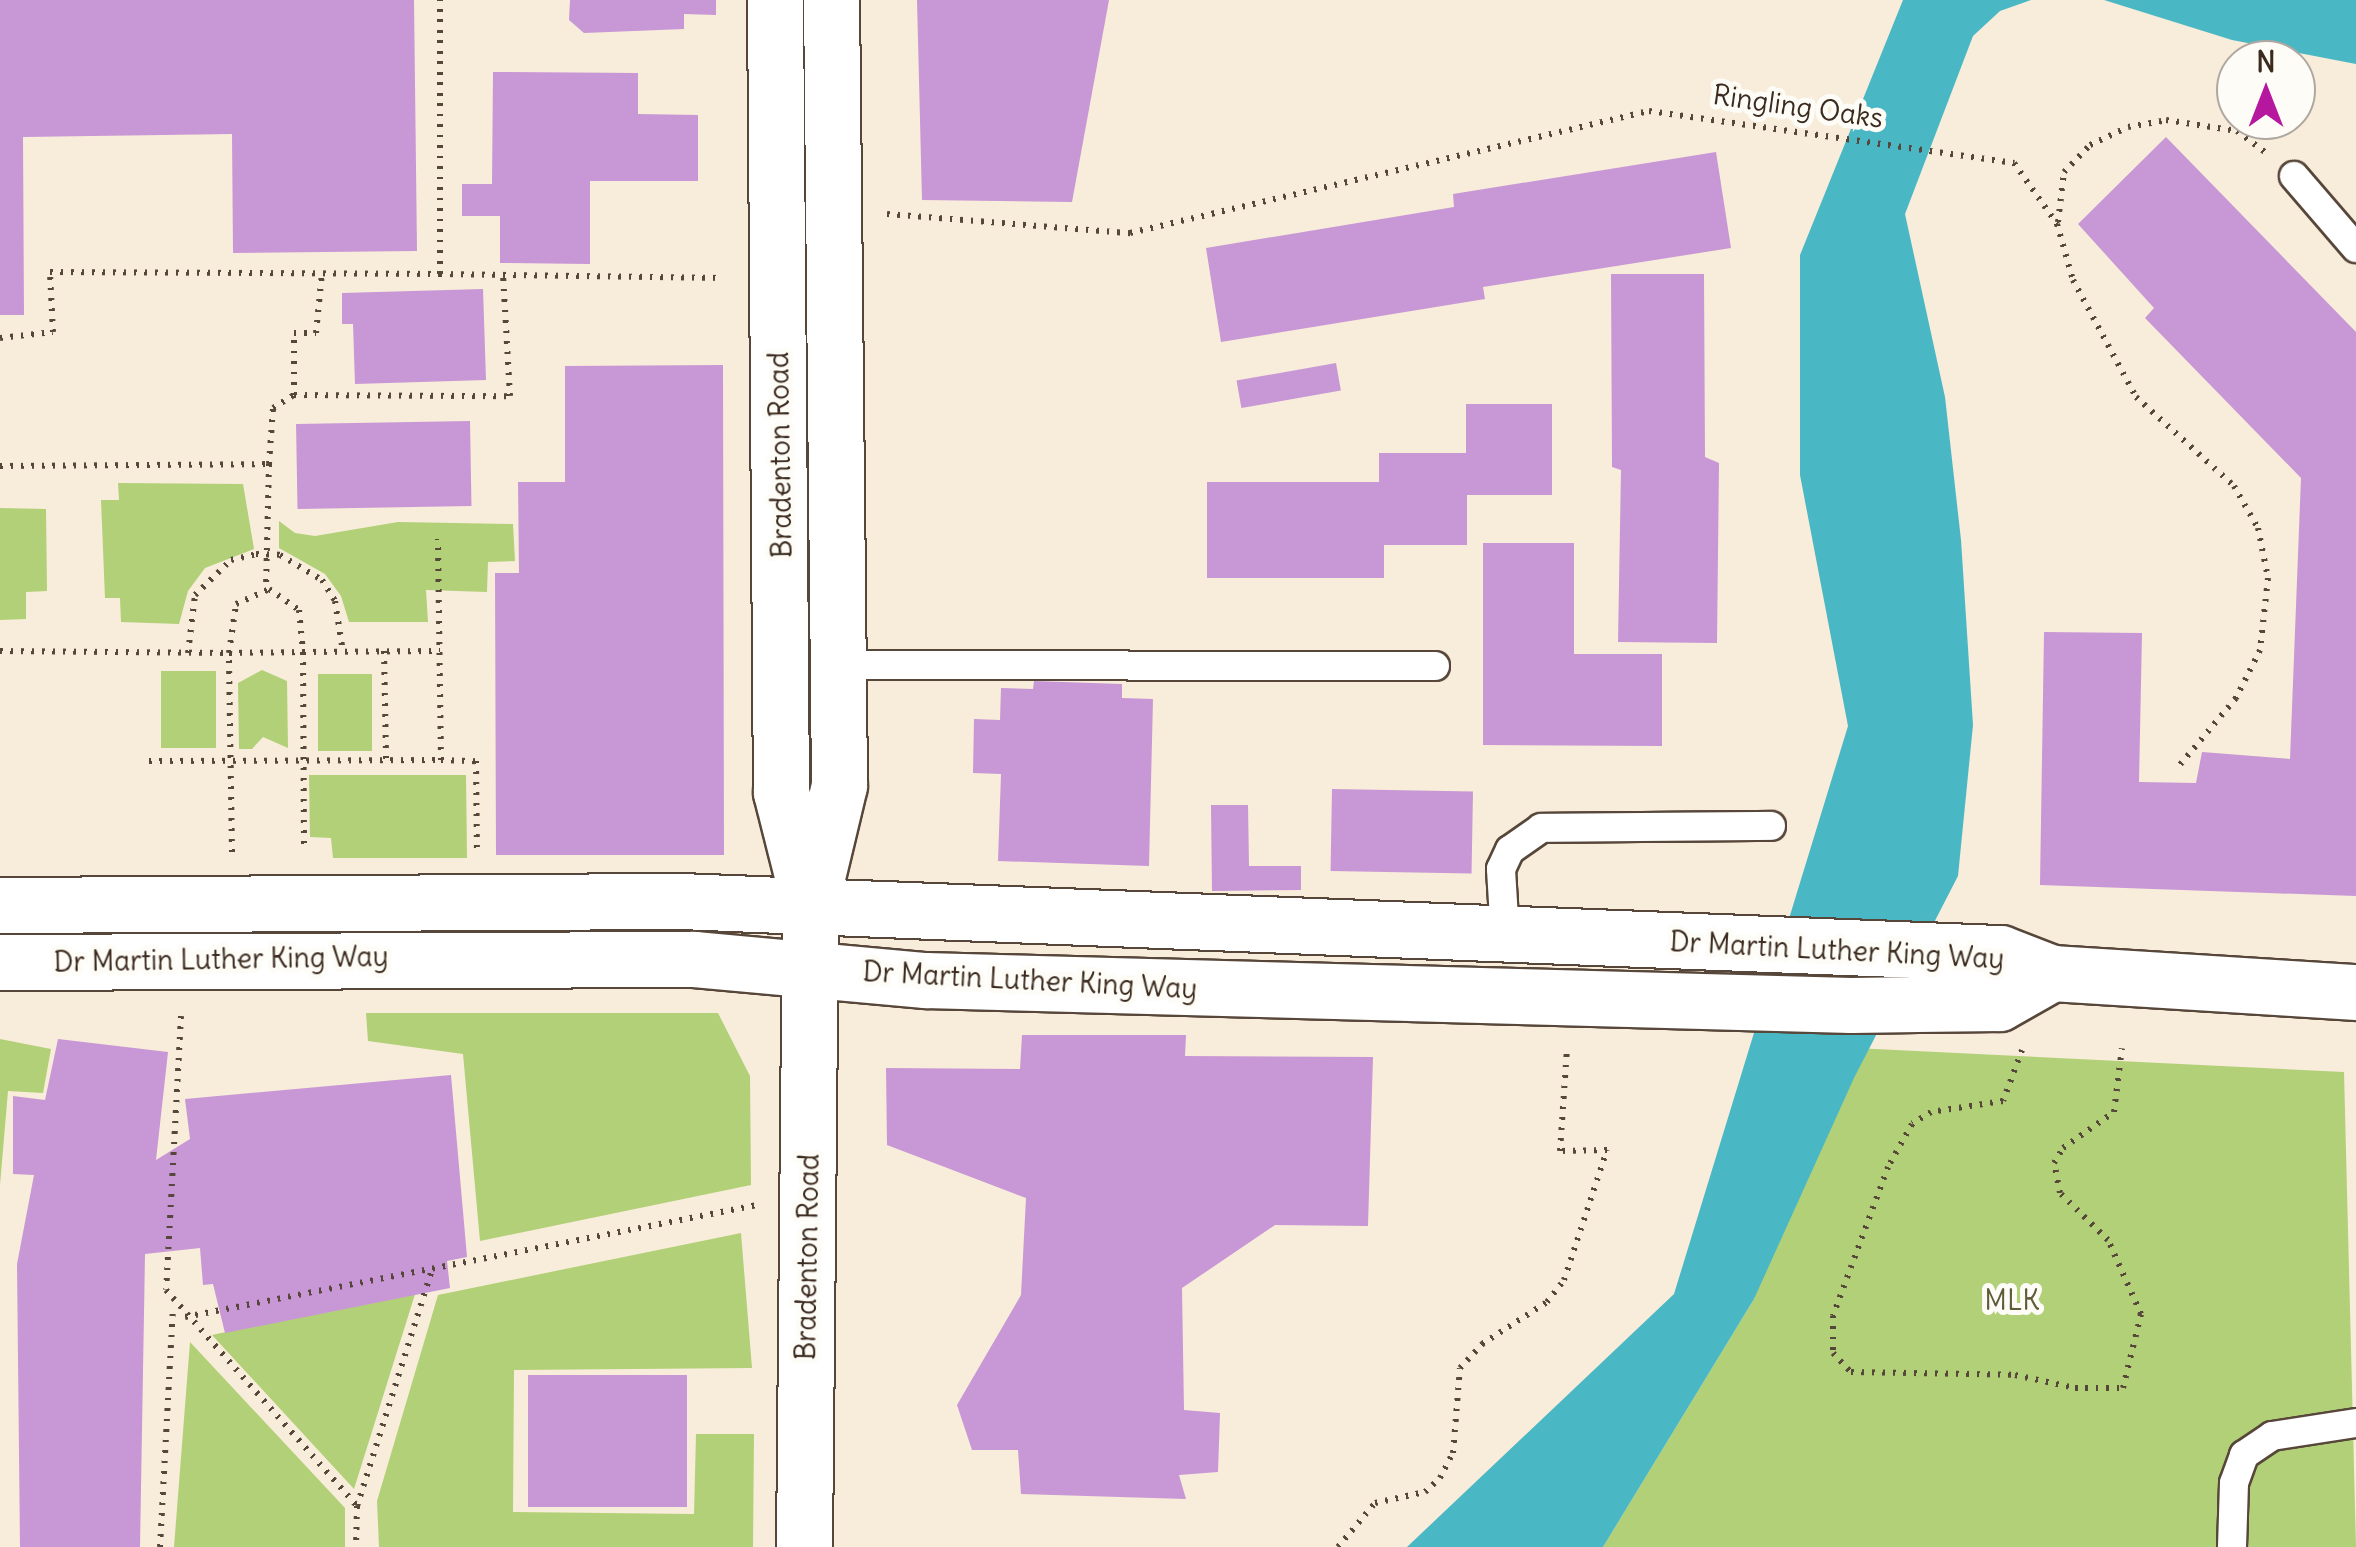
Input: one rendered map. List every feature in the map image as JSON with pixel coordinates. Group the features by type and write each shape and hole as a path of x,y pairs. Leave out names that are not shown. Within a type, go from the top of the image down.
{"street":[{"name":"Bradenton Road","path":"775,0 781,792 810,906"},
{"name":"Bradenton Road","path":"804,1547 810,906 839,785 830,0"},
{"name":"Dr Martin Luther King Way","path":"0,906 810,906 1505,935 2007,1000"},
{"name":"Dr Martin Luther King Way","path":"0,962 476,956 810,966 925,980 1518,997 2007,1000 2052,973 2356,992"}],"lane":[{"path":"2294,176 2356,248"},
{"path":"837,664 1435,666"},
{"path":"1505,935 1501,869 1510,850 1541,828 1771,826"},
{"path":"2232,1547 2234,1483 2244,1455 2272,1436 2356,1423"}],"path":[{"path":"440,0 440,274"},
{"name":"Ringling Oaks","path":"876,214 1130,233 1649,111 1939,148 2014,163 2057,224 2073,280 2136,397 2234,486 2258,528 2268,578 2260,650 2236,698 2178,766"},
{"path":"2057,224 2064,172 2090,144 2128,126 2166,120 2237,131 2294,176"},
{"path":"0,338 53,332 50,272 740,279"},
{"path":"294,395 294,333 316,333 322,273"},
{"path":"266,590 264,554 273,408 294,395 510,396 504,275"},
{"path":"0,466 270,464"},
{"path":"438,539 441,760"},
{"path":"188,652 195,595 231,560 264,554 303,564 322,580 335,601 343,652"},
{"path":"232,858 230,652 236,604 266,590 281,592 299,610 303,652 304,858"},
{"path":"384,651 386,760"},
{"path":"0,652 440,651"},
{"path":"149,761 476,761 478,864"},
{"path":"183,995 166,1290 173,1305 357,1506"},
{"path":"2007,1000 2003,1101 1931,1112 1912,1124 1888,1166 1832,1316 1832,1353 1851,1372 2015,1375 2075,1388 2122,1388 2141,1314 2108,1240 2060,1193 2054,1163 2063,1148 2114,1112 2122,1048"},
{"path":"1338,1547 1375,1504 1425,1492 1440,1478 1454,1453 1460,1368 1482,1344 1547,1302 1564,1280 1607,1150 1560,1151 1568,1031"},
{"path":"184,1317 763,1204"},
{"path":"356,1547 357,1506 432,1270"},
{"path":"160,1547 173,1305"}],"green space":[{"path":"118,483 243,484 254,549 205,568 188,591 179,624 121,622 120,598 105,598 101,500 119,500"},
{"path":"0,508 46,509 47,591 26,592 26,619 0,620"},
{"path":"279,521 295,533 315,536 398,522 513,524 515,561 488,562 487,592 426,590 428,622 349,622 341,596 325,574 279,548"},
{"path":"262,670 287,681 288,748 263,737 252,749 239,749 238,683"},
{"path":"161,671 216,671 216,748 161,748"},
{"path":"318,674 372,674 372,751 318,751"},
{"path":"309,775 466,775 467,858 333,858 331,838 310,837"},
{"path":"366,1013 718,1013 750,1076 751,1185 480,1241 463,1054 368,1041"},
{"path":"0,1039 51,1049 43,1093 8,1091 0,1185"},
{"name":"MLK","path":"1834,1047 2344,1072 2356,1547 1603,1547 1754,1299"},
{"path":"741,1233 752,1368 514,1370 513,1512 694,1514 696,1434 754,1434 753,1547 379,1547 377,1501 438,1295"},
{"path":"416,1291 354,1489 212,1335"},
{"path":"190,1342 345,1508 345,1547 174,1547"}],"water":[{"path":"1903,0 2031,0 2000,11 1973,36 1905,214 1945,397 1961,540 1973,725 1958,876 1854,1078 1754,1299 1603,1547 1407,1547 1674,1294 1848,726 1800,475 1800,255"},
{"path":"2104,0 2356,0 2356,64 2316,56 2316,40 2232,40"}],"building":[{"path":"0,0 414,0 417,251 233,253 232,134 23,137 24,315 0,315"},
{"path":"570,0 716,0 716,15 684,14 684,29 584,33 569,20"},
{"path":"917,0 1109,0 1072,202 922,200"},
{"path":"493,72 638,73 638,114 698,115 698,181 590,181 590,264 500,263 500,216 462,216 462,184 492,184"},
{"path":"2166,137 2356,332 2356,896 2040,885 2044,632 2142,633 2139,782 2196,783 2202,752 2290,759 2301,478 2145,318 2154,308 2078,224"},
{"path":"1716,152 1731,248 1483,287 1485,299 1221,342 1206,248 1454,207 1453,194"},
{"path":"1611,274 1704,274 1705,457 1719,463 1717,643 1618,642 1621,470 1612,467"},
{"path":"483,289 486,380 355,384 353,324 342,324 342,293"},
{"path":"1336,363 1341,391 1241,408 1237,381"},
{"path":"723,365 724,855 496,855 495,573 519,573 518,482 565,482 565,366"},
{"path":"1466,404 1552,404 1552,495 1467,495 1467,545 1384,545 1384,578 1207,578 1207,482 1379,482 1379,453 1466,453"},
{"path":"470,421 471,506 298,509 296,424"},
{"path":"1483,543 1574,543 1574,654 1662,654 1662,746 1483,745"},
{"path":"1034,681 1122,684 1122,698 1153,699 1149,866 998,861 1001,774 973,773 974,719 1000,720 1001,688 1033,689"},
{"path":"1332,789 1473,791 1472,873 1331,871"},
{"path":"1211,805 1248,805 1249,866 1301,866 1301,890 1212,891"},
{"path":"1022,1035 1186,1035 1185,1056 1373,1057 1368,1226 1275,1225 1182,1288 1184,1410 1220,1413 1218,1472 1179,1475 1186,1499 1021,1494 1018,1450 972,1450 957,1405 1021,1295 1026,1198 887,1145 886,1068 1020,1069"},
{"path":"58,1039 168,1052 156,1160 190,1139 185,1099 451,1075 467,1257 447,1261 450,1288 225,1333 213,1284 203,1285 200,1248 145,1254 140,1547 20,1547 17,1264 34,1175 13,1174 13,1096 45,1100"},
{"path":"528,1375 687,1375 687,1507 528,1507"}]}
